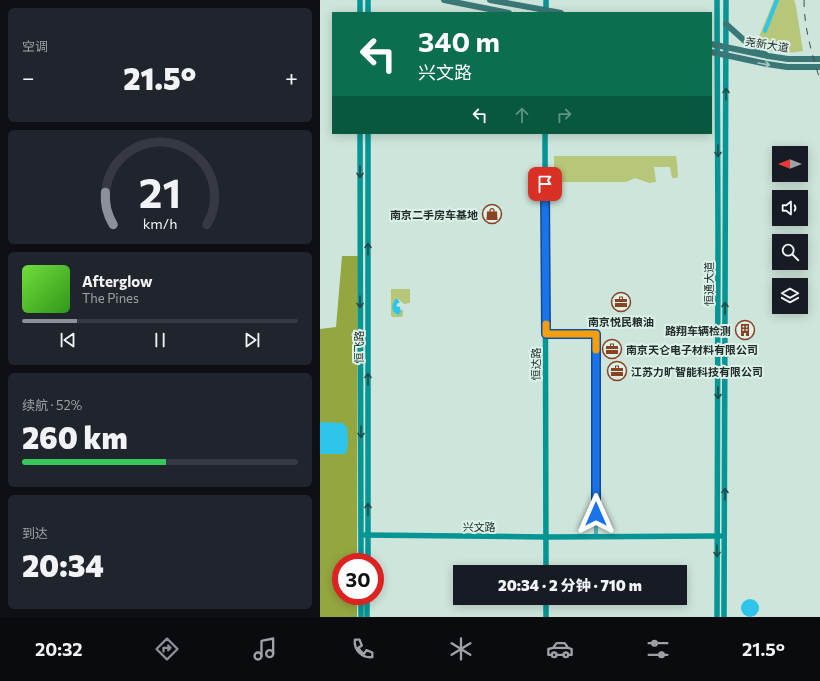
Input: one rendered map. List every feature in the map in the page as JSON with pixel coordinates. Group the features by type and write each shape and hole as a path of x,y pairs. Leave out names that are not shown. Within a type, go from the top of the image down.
{"main road":[{"path":"360,0 360,12"},
{"path":"368,0 368,12"},
{"path":"444,0 504,12"},
{"path":"490,0 546,11 546,0"},
{"name":"恒通大道","path":"717,0 714,44 718,242 717,617"},
{"name":"恒通大道","path":"724,617 726,0"},
{"path":"726,24 746,42 768,56"},
{"name":"尧新大道","path":"714,44 788,59 820,59"},
{"name":"尧新大道","path":"714,53 749,61 787,67 820,67"},
{"name":"恒飞路","path":"360,134 361,553"},
{"name":"恒飞路","path":"368,134 368,553"},
{"name":"恒达路","path":"545,134 546,565"},
{"name":"兴文路","path":"361,535 546,537 725,536"},
{"path":"360,617 361,605"},
{"path":"367,617 368,605"},
{"path":"546,605 546,617"}],"street":[{"path":"546,334 596,334 596,536"}],"green space":[{"path":"774,0 794,0 803,51 790,53 779,52 768,50 756,44"},
{"path":"554,156 676,156 678,177 672,178 670,167 654,167 656,182 649,183 635,178 626,182 554,182"},
{"path":"342,256 358,256 357,553 332,553 332,605 357,605 357,617 320,617 320,329 336,327"},
{"path":"391,289 410,289 410,303 404,304 397,298 393,303 394,312 396,315 403,309 403,316 401,317 391,316"}],"water":[{"path":"397,298 400,303 396,306 400,307 401,312 398,315 395,314 392,307"},
{"path":"320,422 342,423 347,427 348,444 346,454 320,454"},
{"path":"746,599 754,599 759,604 757,615 754,617 746,617 741,612 741,604"}],"waterway":[{"path":"765,31 777,0"}],"railway":[{"path":"804,0 807,31 811,51 820,80"}],"slow traffic":[{"path":"546,324 546,334 596,334 596,350"}],"place":[{"name":"南京二手房车基地","path":"492,214"},
{"name":"南京悦民粮油","path":"621,302"},
{"name":"路翔车辆检测","path":"745,330"},
{"name":"南京天仑电子材料有限公司","path":"612,349"},
{"name":"江苏力旷智能科技有限公司","path":"617,371"}],"route":[{"path":"545,184 546,334 596,334 596,514"}]}
